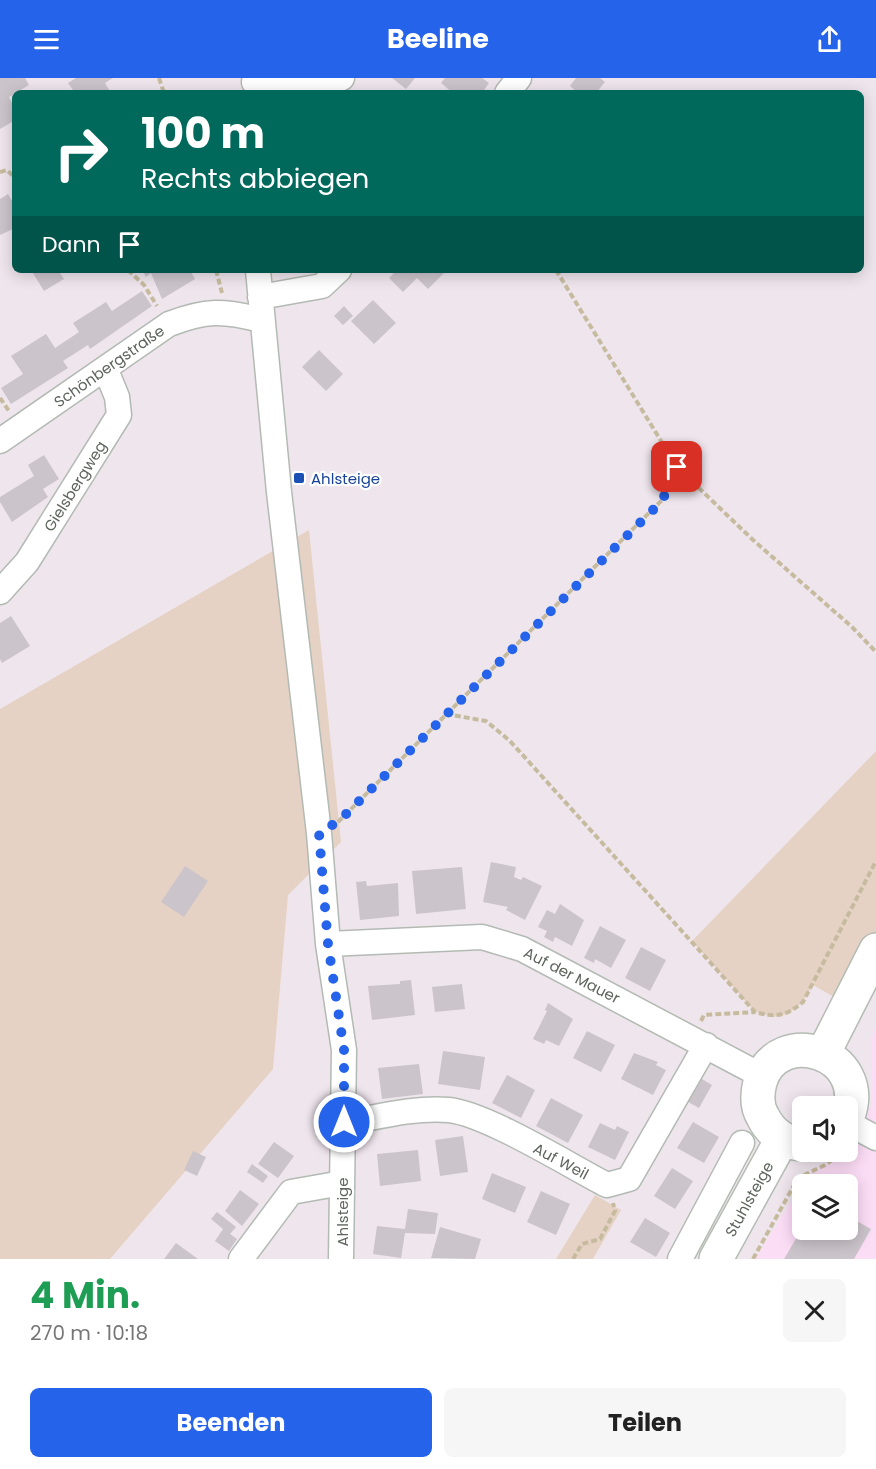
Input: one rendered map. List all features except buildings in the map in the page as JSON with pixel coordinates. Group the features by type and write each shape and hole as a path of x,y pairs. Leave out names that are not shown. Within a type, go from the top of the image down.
{"main road":[{"path":"823,1053 876,950"},
{"path":"762,1076 773,1062 788,1053 806,1050 823,1053 837,1062 846,1075 852,1090 851,1096"},
{"name":"Stuhlsteige","path":"712,1245 792,1141 768,1128 759,1112 757,1093 762,1076"}],"street":[{"path":"254,84 333,81 342,78"},
{"path":"509,90 519,78"},
{"name":"Ahlsteige","path":"258,273 260,309 319,833 328,944 344,1050 341,1259"},
{"path":"260,309 322,286 336,273"},
{"name":"Schönbergstraße","path":"0,441 106,370 169,324 198,313 260,309"},
{"name":"Gielsbergweg","path":"0,592 27,562 118,415 117,397 106,370"},
{"name":"Auf der Mauer","path":"328,944 482,937 522,949 762,1076"},
{"name":"Auf Weil","path":"344,1122 417,1111 451,1110 484,1121 607,1185 629,1179 706,1045"},
{"path":"858,1128 876,1137"},
{"path":"680,1259 712,1245 742,1143"},
{"path":"241,1259 291,1192 342,1183"}],"path":[{"path":"131,273 144,285 169,324"},
{"path":"558,273 677,467 752,539 852,627 876,652"},
{"path":"319,833 339,821 662,501 677,467"},
{"path":"446,714 486,721 510,741 755,1012"},
{"path":"704,1015 755,1012 773,1017 788,1014 803,1002 876,861"},
{"path":"753,1259 798,1178 829,1162"},
{"path":"573,1259 582,1244 600,1239 615,1211 607,1185"}],"shaded area":[{"path":"309,530 341,842 288,895 273,1069 110,1259 0,1259 0,709"},
{"path":"876,751 876,950 848,1005 813,985 803,1002 788,1014 773,1017 755,1012 692,941"},
{"path":"876,1027 876,1259 756,1259 792,1199 792,1240 858,1240 858,1174 810,1174 832,1162 858,1162 858,1134 872,1104 871,1041"},
{"path":"595,1195 621,1210 593,1259 556,1259"}],"place":[{"name":"Ahlsteige","path":"299,478"}],"route":[{"path":"344,1122 344,1050 328,944 319,833 339,821 662,501 677,467"}]}
